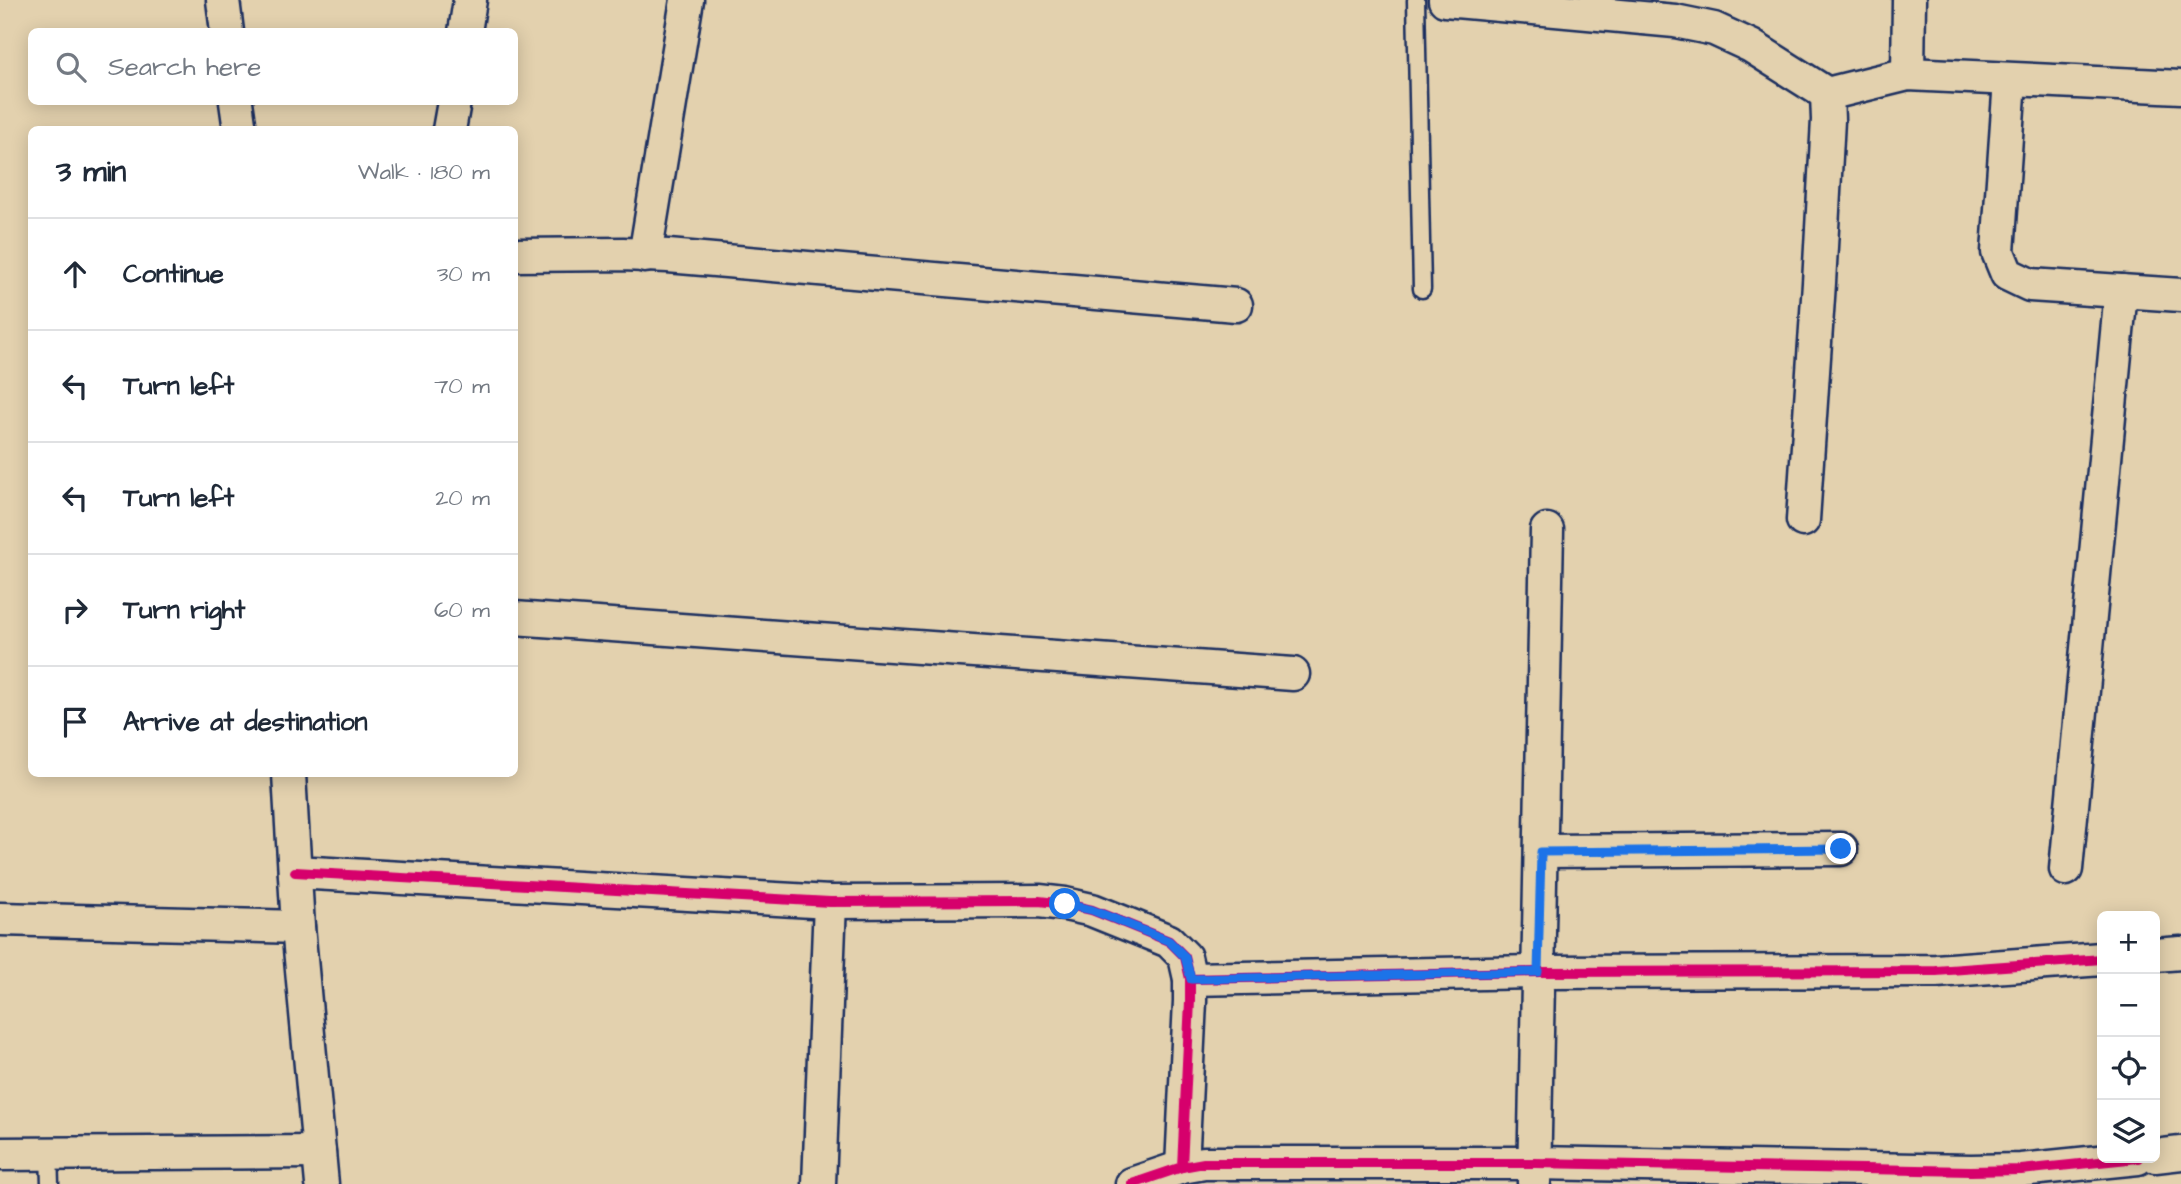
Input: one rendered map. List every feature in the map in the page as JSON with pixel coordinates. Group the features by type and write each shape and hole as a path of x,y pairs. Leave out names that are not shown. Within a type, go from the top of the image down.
{"street":[{"path":"223,0 226,28"},
{"path":"466,28 470,0"},
{"path":"645,256 687,0"},
{"path":"1445,0 1675,21 1714,30 1751,46 1827,94 1908,74 2181,88"},
{"path":"1908,74 1909,0"},
{"path":"2010,80 1998,252 2007,274 2030,285 2181,295"},
{"path":"1803,520 1819,283 1827,94"},
{"path":"236,105 239,126"},
{"path":"450,126 453,105"},
{"path":"518,255 668,256 1236,305"},
{"path":"2066,869 2120,291"},
{"path":"1535,1174 1548,530"},
{"path":"518,618 1293,674"},
{"path":"289,777 298,927 322,1184"},
{"path":"1541,852 1841,849"},
{"path":"295,872 830,902 1039,901 1092,910 1169,941 1185,957 1191,979 1182,1167"},
{"path":"819,1184 830,902"},
{"path":"0,919 298,927"},
{"path":"2160,955 2181,953"},
{"path":"1191,979 1538,972 1936,971 2097,959"},
{"path":"0,1154 49,1169 319,1152"},
{"path":"2160,1155 2181,1153"},
{"path":"1132,1184 1182,1167 1204,1163 1535,1174 2021,1170 2097,1162"}],"lane":[{"path":"1416,0 1422,289"}],"cycle path":[{"path":"295,872 830,902 1039,901 1092,910 1169,941 1185,957 1190,979 1190,1001 1182,1167"},
{"path":"1190,979 1538,972 1936,971 2097,959"},
{"path":"1132,1184 1182,1167 1204,1163 1535,1163 1971,1171 2021,1170 2097,1162"}],"route":[{"path":"1065,904 1092,910 1169,941 1185,957 1191,979 1538,972 1541,852 1841,849"}]}
